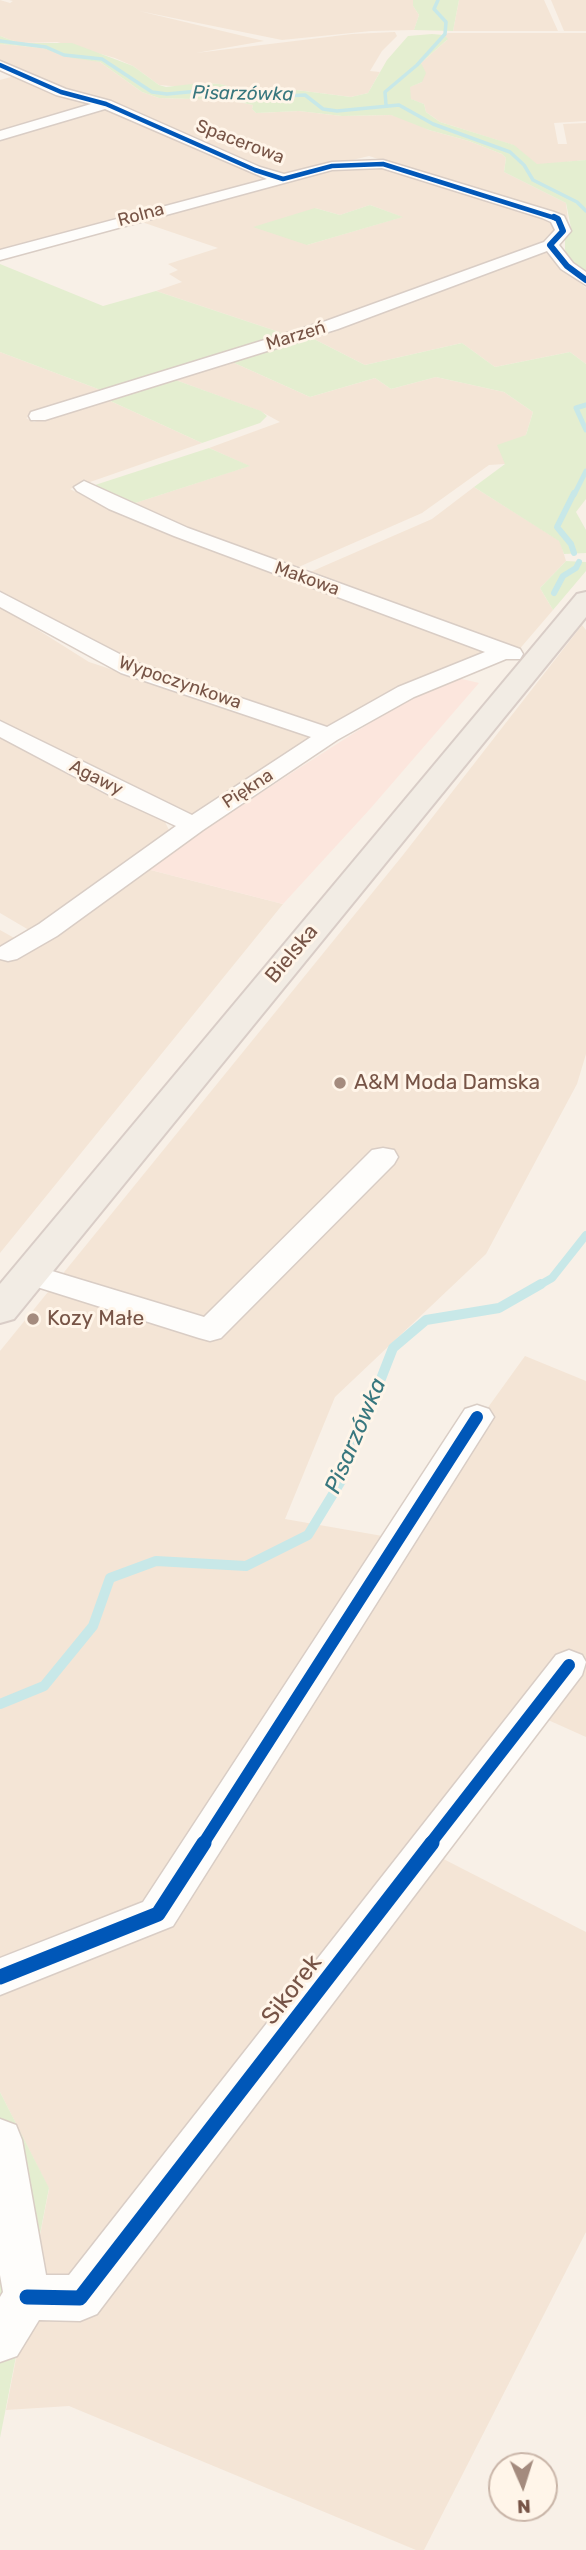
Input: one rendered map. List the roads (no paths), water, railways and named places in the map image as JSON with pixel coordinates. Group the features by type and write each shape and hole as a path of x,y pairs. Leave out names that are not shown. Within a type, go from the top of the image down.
{"main road":[{"name":"Bielska","path":"0,1310 519,656 586,600"}],"street":[{"name":"Spacerowa","path":"0,65 61,92 106,104 255,170 283,179 353,163 397,167 558,219 563,231 550,245"},
{"path":"0,78 19,72"},
{"path":"0,136 106,104"},
{"name":"Rolna","path":"0,255 133,217 283,179"},
{"path":"550,245 567,266 586,280"},
{"name":"Marzeń","path":"38,416 332,326 472,271 550,245"},
{"name":"Makowa","path":"84,487 116,505 181,532 519,656"},
{"name":"Wypoczynkowa","path":"0,598 129,668 329,735"},
{"name":"Piękna","path":"8,953 48,930 194,825 329,735 406,692 519,656"},
{"name":"Agawy","path":"0,728 124,793 194,825"},
{"path":"29,1274 210,1330 383,1157"},
{"path":"0,1977 158,1914 477,1417"},
{"name":"Sikorek","path":"27,2297 80,2298 569,1665"},
{"path":"0,2140 27,2297 0,2339"}],"waterway":[{"path":"386,105 385,92 417,65 445,34 446,22 434,9 438,0"},
{"name":"Pisarzówka","path":"0,41 46,47 64,55 102,59 152,92 167,94 209,90 264,97 305,95 323,109 337,111 399,105 433,124 510,152 524,165 533,180 577,202 586,211"},
{"name":"Pisarzówka","path":"586,405 576,408 586,430"},
{"name":"Pisarzówka","path":"574,495 586,471"},
{"name":"Pisarzówka","path":"574,493 557,527 571,544 574,553"},
{"name":"Pisarzówka","path":"554,593 563,576 576,568 579,562"},
{"name":"Pisarzówka","path":"538,1286 552,1278 586,1235"},
{"name":"Pisarzówka","path":"0,1704 44,1686 93,1626 110,1578 156,1561 246,1566 308,1535 341,1481 393,1348 426,1320 499,1308 541,1284"}],"place":[{"name":"A&M Moda Damska","path":"340,1083"},
{"name":"Kozy Małe","path":"33,1319"}]}
